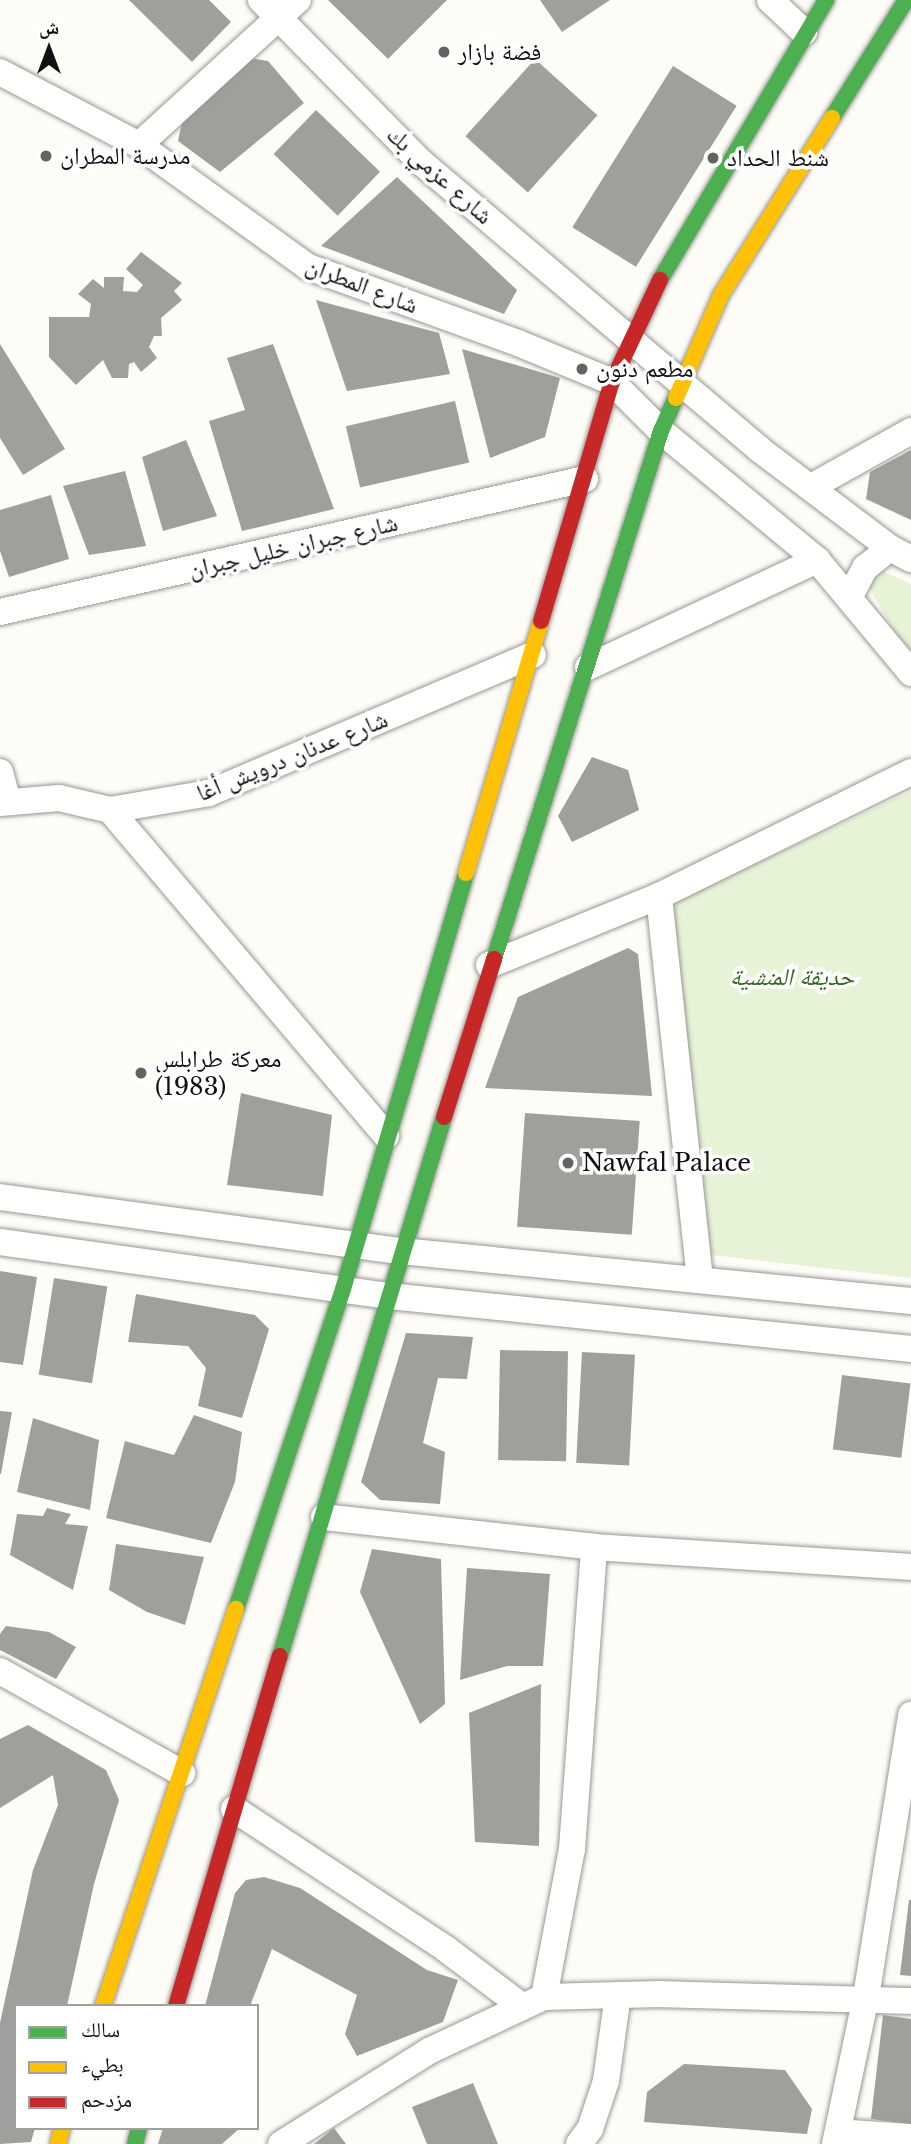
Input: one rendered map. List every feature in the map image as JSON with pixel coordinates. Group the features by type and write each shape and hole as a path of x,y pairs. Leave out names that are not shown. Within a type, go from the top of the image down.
{"highway":[{"path":"104,2004 343,1289 386,1136 533,655 611,382 673,253 804,32 826,0"},
{"path":"177,2004 489,965 588,667 661,431 681,380 721,295 906,0"}],"street":[{"name":"شارع عزمي بك","path":"261,0 422,163 681,380 759,449 901,553"},
{"path":"139,145 298,0"},
{"path":"770,0 804,32"},
{"name":"شارع المطران","path":"0,72 139,145 308,267 518,343 611,382 661,431 817,560 850,596 911,673"},
{"path":"811,487 911,431"},
{"name":"شارع جبران خليل جبران","path":"0,612 585,479"},
{"path":"850,596 865,568 901,553"},
{"path":"588,667 817,560"},
{"name":"شارع عدنان درويش أغا","path":"4,802 59,799 110,810 177,801 240,782 533,655"},
{"path":"0,772 4,802"},
{"path":"489,965 659,896 911,772"},
{"path":"110,810 386,1136"},
{"path":"659,896 700,1277"},
{"path":"0,1197 401,1251 700,1277 911,1301"},
{"path":"0,1242 389,1296 911,1349"},
{"path":"324,1517 594,1547 911,1567"},
{"path":"534,2002 572,1849 594,1547"},
{"path":"0,1671 182,1773"},
{"path":"911,1718 866,1997 837,2138 911,2137"},
{"path":"234,1810 446,1949 534,2002"},
{"path":"281,2144 429,2051 534,2002 660,1994 866,1997 911,2001"},
{"path":"579,2144 590,2129 606,2081 618,1995"}],"green space":[{"path":"878,569 911,584 911,660 865,581"},
{"name":"حديقة المنشية","path":"911,791 911,1278 703,1254 665,906"}],"building":[{"path":"129,0 209,0 231,22 192,62"},
{"path":"328,0 447,0 388,59"},
{"path":"540,0 610,0 562,32"},
{"path":"249,58 268,61 304,103 220,172 178,141 182,122"},
{"path":"535,59 597,115 528,192 465,136"},
{"path":"673,66 737,106 636,267 572,227"},
{"path":"316,110 380,172 338,216 274,154"},
{"path":"397,177 517,290 504,314 321,246"},
{"path":"141,252 182,283 174,291 182,300 161,318 162,336 154,336 149,347 157,358 141,372 134,362 129,364 128,378 112,378 103,360 76,385 49,357 49,317 89,317 91,304 78,294 93,279 104,288 104,277 124,277 123,291 137,292 143,285 126,269"},
{"path":"316,300 439,333 450,374 347,391"},
{"path":"0,344 65,449 23,475 0,438"},
{"path":"273,344 334,509 242,531 209,421 245,410 227,358"},
{"path":"462,349 560,378 545,437 490,458"},
{"path":"455,401 469,462 360,488 346,426"},
{"path":"186,440 217,516 163,531 142,457"},
{"path":"911,450 911,520 866,499 870,472"},
{"path":"125,471 146,546 89,555 63,486"},
{"path":"51,495 69,559 9,577 0,551 0,510"},
{"path":"592,757 628,770 639,810 572,842 558,816"},
{"path":"628,948 638,954 652,1096 485,1088 518,997"},
{"path":"241,1093 332,1115 323,1196 227,1185"},
{"path":"525,1113 640,1121 632,1235 517,1227"},
{"path":"0,1271 37,1277 23,1365 0,1362"},
{"path":"54,1278 107,1286 92,1383 39,1375"},
{"path":"136,1294 255,1315 269,1329 242,1418 198,1406 206,1368 188,1346 128,1342"},
{"path":"406,1333 473,1337 467,1379 438,1378 423,1443 445,1452 440,1504 380,1500 361,1482"},
{"path":"500,1350 568,1351 566,1461 498,1460"},
{"path":"582,1352 635,1355 629,1466 576,1463"},
{"path":"842,1375 910,1383 901,1458 833,1449"},
{"path":"0,1411 12,1412 1,1474 0,1474"},
{"path":"194,1415 242,1432 235,1482 211,1543 106,1518 125,1441 174,1455"},
{"path":"33,1418 99,1440 90,1510 17,1492"},
{"path":"47,1508 71,1514 65,1524 88,1526 73,1590 10,1555 17,1514 43,1516"},
{"path":"116,1544 204,1557 185,1625 147,1612 109,1590"},
{"path":"372,1549 441,1559 445,1704 420,1724 360,1592"},
{"path":"467,1568 550,1574 543,1666 507,1666 460,1680"},
{"path":"6,1626 49,1632 76,1647 56,1679 0,1650 0,1634"},
{"path":"541,1684 539,1846 475,1842 469,1713"},
{"path":"28,1725 106,1770 119,1800 94,1884 67,2004 14,2004 14,2130 34,2130 31,2142 0,2144 0,2023 33,1870 58,1805 53,1775 0,1808 0,1739"},
{"path":"264,1877 300,1888 427,1970 458,1980 443,2022 357,2056 345,2034 357,1995 272,1949 251,2004 206,2004 235,1893 246,1880"},
{"path":"911,1900 911,1976 900,1975"},
{"path":"883,2015 911,2019 911,2124 871,2119"},
{"path":"684,2064 785,2070 812,2109 807,2134 644,2122 647,2092"},
{"path":"473,2083 498,2144 427,2144 412,2107"},
{"path":"334,2128 346,2144 314,2144"},
{"path":"162,2130 238,2130 222,2144 158,2144"}],"traffic: fast":[{"path":"660,280 826,0"},
{"path":"832,118 906,0"},
{"path":"494,959 661,431 676,398"},
{"path":"236,1609 343,1289 466,873"},
{"path":"280,1656 444,1117"},
{"path":"135,2144 138,2130"}],"traffic: slow":[{"path":"676,398 721,295 832,118"},
{"path":"466,873 541,621"},
{"path":"104,2004 236,1609"},
{"path":"58,2144 62,2130"}],"traffic: jam":[{"path":"541,621 612,382 660,280"},
{"path":"444,1117 494,959"},
{"path":"177,2004 280,1656"}],"place":[{"name":"فضة بازار","path":"444,52"},
{"name":"مدرسة المطران","path":"46,156"},
{"name":"شنط الحداد","path":"713,158"},
{"name":"مطعم دنون","path":"582,369"},
{"name":"معركة طرابلس (1983)","path":"141,1073"},
{"name":"Nawfal Palace","path":"568,1163"}]}
